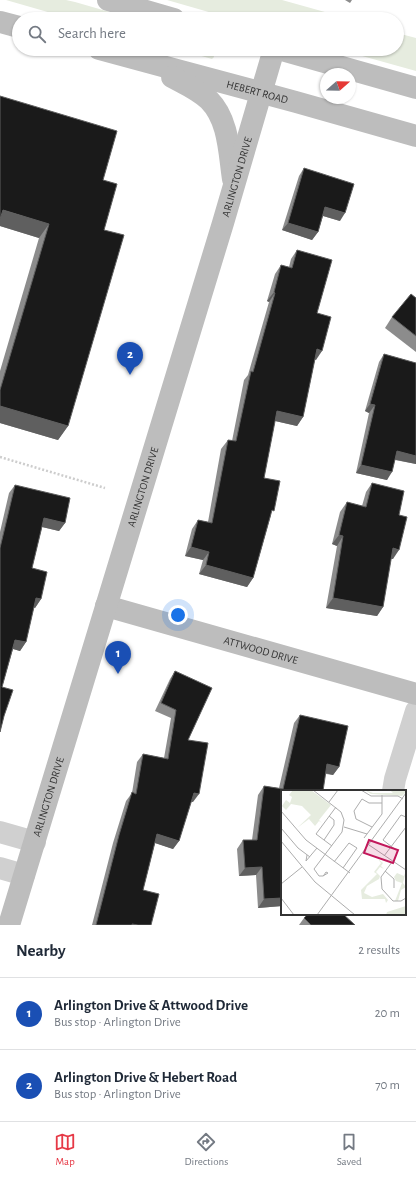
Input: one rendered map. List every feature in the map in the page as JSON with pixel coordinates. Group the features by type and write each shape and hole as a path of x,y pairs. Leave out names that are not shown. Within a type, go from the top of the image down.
{"street":[{"path":"108,0 150,12"},
{"path":"0,22 12,25"},
{"name":"HEBERT ROAD","path":"125,56 416,136"},
{"name":"ARLINGTON DRIVE","path":"10,925 272,56"},
{"path":"303,56 416,88"},
{"path":"143,61 197,90 209,100 218,112 224,126 234,186"},
{"name":"ATTWOOD DRIVE","path":"106,606 416,694"},
{"path":"393,790 395,779 416,711"},
{"path":"0,832 35,842"},
{"path":"0,868 24,875"}],"path":[{"path":"0,457 105,488"}],"shaded area":[{"path":"6,0 66,0 110,12 48,12"},
{"path":"167,0 282,0 325,12 209,12"},
{"path":"404,35 416,38 416,71 362,56 404,56"},
{"path":"202,56 214,56 212,59"}],"building":[{"path":"0,96 117,131 103,180 117,184 104,230 124,235 68,426 0,406 0,390 49,224 3,210 0,219"},
{"path":"304,168 354,184 345,213 325,207 318,232 288,223"},
{"path":"297,250 332,260 317,313 331,317 322,351 317,349 303,417 277,411 264,478 280,481 274,511 272,510 253,578 206,565 209,552 191,547 198,520 212,523 228,440 236,441 251,371 253,372 275,293 281,265 292,268"},
{"path":"411,294 416,298 416,336 392,317"},
{"path":"384,354 416,363 416,456 397,451 392,472 361,465 375,405 370,404"},
{"path":"372,483 404,491 399,515 407,517 399,550 393,548 383,607 333,598 343,536 339,535 347,502 366,507"},
{"path":"15,485 70,498 65,523 44,518 32,568 47,572 41,599 36,598 26,642 15,640 2,687 13,690 0,732 0,548"},
{"path":"175,671 212,688 188,740 208,743 199,794 194,793 179,841 157,834 143,890 159,894 151,925 96,925 119,835 132,792 136,794 143,754 168,759 176,710 161,703"},
{"path":"300,715 348,726 339,767 327,764 323,790 281,790 281,898 264,899 262,867 245,868 243,840 257,840 264,786 283,789"},
{"path":"307,915 344,915 355,925 311,925 304,918"}],"place":[{"name":"Arlington Drive & Hebert Road","path":"130,375"},
{"name":"Arlington Drive & Attwood Drive","path":"118,674"}]}
